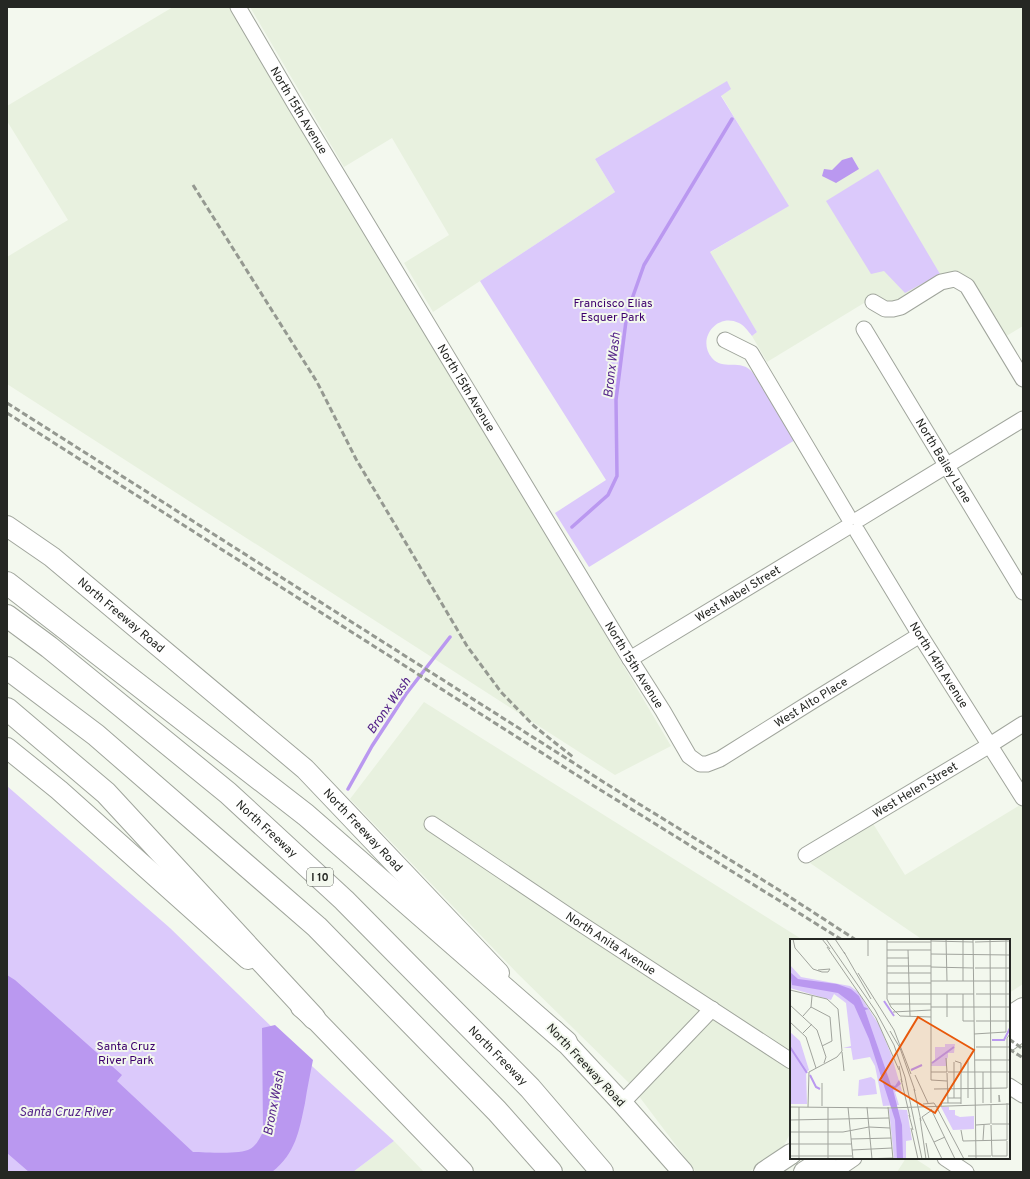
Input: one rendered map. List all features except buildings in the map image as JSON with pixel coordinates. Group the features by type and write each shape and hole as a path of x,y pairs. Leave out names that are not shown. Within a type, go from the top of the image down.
{"highway":[{"path":"7,583 306,815 566,1042"},
{"name":"North Freeway","path":"7,616 49,647 228,793 344,900 530,1088 602,1172"},
{"path":"7,668 96,735 317,927 497,1111 551,1172"},
{"path":"7,709 106,793 314,1018"}],"main road":[{"name":"North Freeway Road","path":"7,526 52,557 305,769 566,1042 683,1172"},
{"path":"7,748 60,790 314,1018 463,1172"},
{"path":"1010,1016 1023,1008"},
{"path":"1010,1039 1023,1030"},
{"path":"764,1172 790,1154"},
{"path":"804,1172 824,1159"}],"street":[{"name":"North 15th Avenue","path":"238,7 296,106 689,756 700,764"},
{"path":"873,302 885,309 901,307 941,282 955,279 967,286 1023,379"},
{"name":"North Bailey Lane","path":"864,329 1023,592"},
{"name":"North 14th Avenue","path":"725,340 750,353 920,635 1023,798"},
{"name":"West Mabel Street","path":"630,659 1023,419"},
{"name":"West Alto Place","path":"700,764 707,764 720,759 920,635"},
{"name":"West Helen Street","path":"806,855 1023,724"},
{"name":"North Anita Avenue","path":"432,824 790,1060"},
{"path":"622,1103 712,1009"},
{"path":"1010,1087 1023,1095"},
{"path":"810,1172 841,1167 853,1159"},
{"path":"947,1164 966,1172"}],"shaded area":[{"path":"173,7 234,7 671,746 615,775 7,384 7,257 68,220 7,121 7,106"},
{"path":"250,7 1023,7 1023,326 995,343 963,289 951,283 880,310 864,303 767,362 752,336 757,332 709,253 788,206 721,95 727,82 595,159 615,192 433,312 404,263 449,235 392,138 344,167"},
{"path":"424,702 801,939 790,939 790,1134 783,1147 749,1172 696,1172 629,1083 517,973 350,799"},
{"path":"1020,805 1023,809 1023,984 1010,992 1010,939 922,939 810,863 872,822 905,875"},
{"path":"394,1141 424,1172 353,1172"},
{"path":"905,1159 916,1159 931,1169 929,1172 897,1172"}],"green space":[{"name":"Francisco Elias Esquer Park","path":"727,81 731,89 721,96 789,206 710,252 757,332 752,336 741,324 731,321 723,321 711,329 706,343 712,358 717,362 727,365 743,366 748,368 753,373 795,440 589,567 555,513 606,480 480,281 615,192 595,159"},
{"path":"878,169 940,274 905,293 884,271 871,274 826,201"},
{"name":"Santa Cruz River Park","path":"7,786 170,928 313,1067 394,1141 353,1172 7,1172"}],"water":[{"path":"852,157 859,169 836,183 822,176 824,169 832,170 842,160"},
{"name":"Santa Cruz River","path":"7,975 15,980 122,1075 117,1081 193,1152 239,1152 250,1149 258,1142 263,1132 262,1028 275,1025 313,1060 298,1132 286,1157 272,1172 29,1172 7,1153"}],"waterway":[{"name":"Bronx Wash","path":"572,527 608,495 617,476 616,400 627,313 644,265 732,119"},
{"name":"Bronx Wash","path":"348,789 372,746 406,694 450,637"}],"railway":[{"path":"193,185 317,382 356,459 467,646 501,692 534,726 573,757"},
{"path":"7,403 613,788 779,890 854,939"},
{"path":"7,413 594,786 840,939"},
{"path":"1010,1040 1023,1049"},
{"path":"1010,1050 1023,1058"}]}
